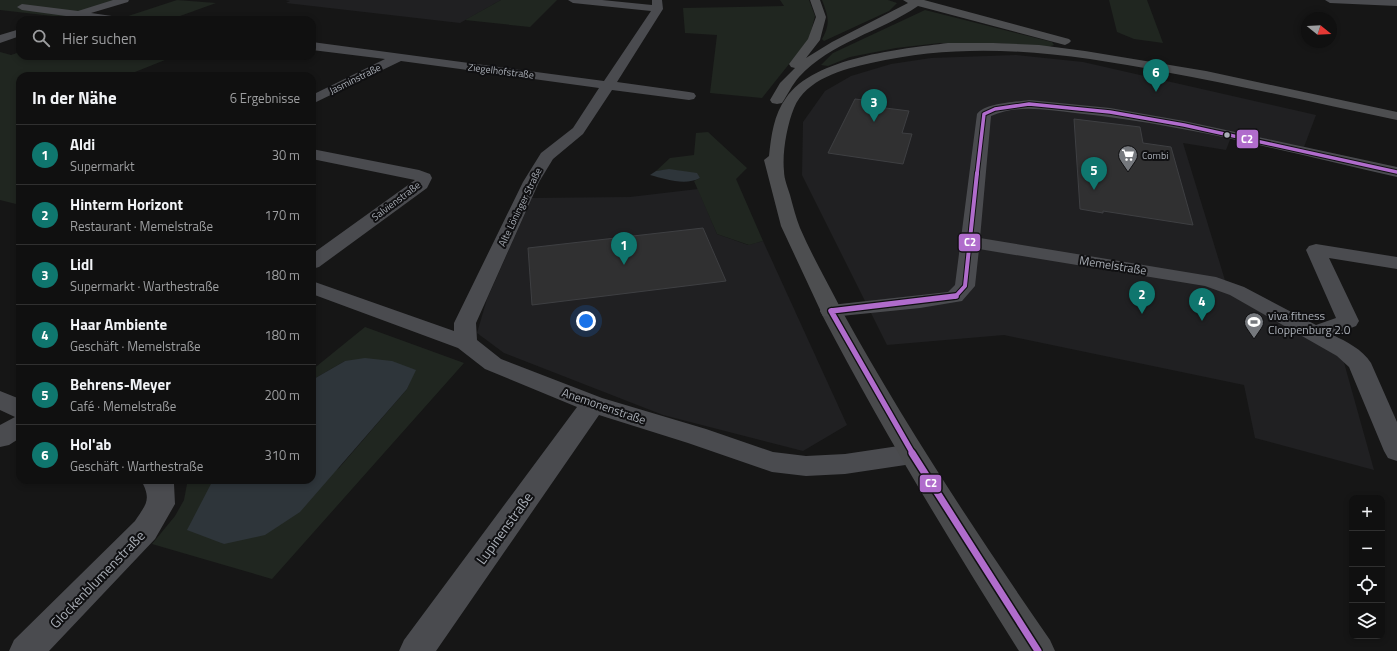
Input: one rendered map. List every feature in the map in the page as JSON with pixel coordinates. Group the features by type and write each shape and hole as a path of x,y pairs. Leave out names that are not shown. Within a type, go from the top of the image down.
{"highway":[{"path":"794,75 794,65 814,40 821,17 815,0"},
{"path":"831,311 790,226 775,174 769,146 769,119 779,96 794,75 820,54 906,5 919,0"},
{"path":"931,0 1079,38"},
{"path":"906,5 1220,78 1397,116"},
{"path":"775,174 782,123 787,108 798,91 820,76 842,67 877,57 916,50 964,47 1017,48 1069,52 1220,78"},
{"path":"1126,49 1397,108"}],"street":[{"path":"71,16 124,0"},
{"name":"Alte Löninger Straße","path":"466,343 465,323 531,182 547,156 578,131 609,85 658,4 574,0"},
{"path":"1330,0 1397,3"},
{"path":"22,7 91,16"},
{"path":"0,39 16,33"},
{"name":"Ziegelhofstraße","path":"316,47 689,96"},
{"name":"Jasminstraße","path":"316,98 398,58"},
{"path":"1038,651 975,555 912,454 862,370 831,311 955,297 965,286 984,114 995,108 1016,104 1045,105 1143,118 1184,125 1397,172"},
{"name":"Salvienstraße","path":"316,155 419,175 424,178 421,184 316,260"},
{"name":"Memelstraße","path":"971,242 1209,281 1237,291 1345,351 1360,363 1397,451"},
{"path":"1314,334 1348,321 1316,250 1397,263"},
{"name":"Anemonenstraße","path":"316,288 466,343 493,364 593,404 697,436 772,462 806,466 845,464 912,454"},
{"path":"0,399 16,408"},
{"name":"Lupinenstraße","path":"416,651 593,404"},
{"path":"0,438 16,428"},
{"name":"Glockenblumenstraße","path":"26,651 145,530 161,504 160,484"}],"shaded area":[{"path":"0,0 119,0 64,16 0,10"},
{"path":"177,0 216,3 180,16 128,16"},
{"path":"285,0 501,0 460,23 286,3 290,1"},
{"path":"501,0 557,0 530,27 465,20"},
{"path":"780,0 809,0 815,16 809,39 762,98 710,93 717,35 685,33 683,8 784,6"},
{"path":"822,0 888,0 897,3 889,11 824,41 822,39 827,28 828,20"},
{"path":"1109,0 1147,0 1163,43 1134,39 1117,32"},
{"path":"925,10 1052,42 1054,45 1048,47 994,43 940,43 896,48 850,57 828,66 821,65 833,53"},
{"path":"0,52 11,55 16,53 16,60 165,60 135,72 16,72 16,204 0,200"},
{"path":"1016,55 1083,62 1316,115 1304,147 1233,132 1226,150 1183,143 1228,290 1343,359 1374,470 1255,438 1244,385 1004,335 887,345 802,175 803,122 825,91 851,76 891,64 931,58"},
{"path":"708,132 747,168 736,179 763,241 749,245 717,234 694,181 700,178 689,173 679,171 656,171 670,158 694,155 696,133"},
{"path":"669,169 697,173 700,178 682,182 650,175 656,171"},
{"path":"698,189 717,234 748,245 763,241 847,425 803,451 663,415 504,353 477,333 487,299 532,198 630,197"},
{"path":"365,327 464,363 272,579 152,544 175,516 184,500 187,484 212,484 209,491 223,544 316,484 339,468 407,389 415,370 345,361 316,378 316,367"},
{"path":"365,358 392,361 416,370 407,389 300,512 265,535 224,544 187,530 211,484 316,484 316,378 345,361"}],"building":[{"path":"855,99 872,101 870,106 909,111 902,133 912,134 903,164 828,153"},
{"name":"Combi","path":"1074,119 1140,127 1143,143 1171,147 1193,225 1103,211 1103,213 1080,209"},
{"path":"703,228 726,281 532,305 528,248"}],"transit line":[{"name":"C2","path":"831,311 955,297 965,286 984,114 995,109 1029,104 1110,112 1184,125 1397,172"},
{"name":"C2","path":"831,311 905,441 984,568 1038,651"}],"place":[{"name":"Hol'ab","path":"1156,92"},
{"name":"Lidl","path":"874,122"},
{"name":"Combi","path":"1128,172"},
{"name":"Behrens-Meyer","path":"1094,190"},
{"name":"Aldi","path":"624,265"},
{"name":"Hinterm Horizont","path":"1142,314"},
{"name":"Haar Ambiente","path":"1202,321"},
{"name":"viva fitness Cloppenburg 2.0","path":"1254,339"}]}
